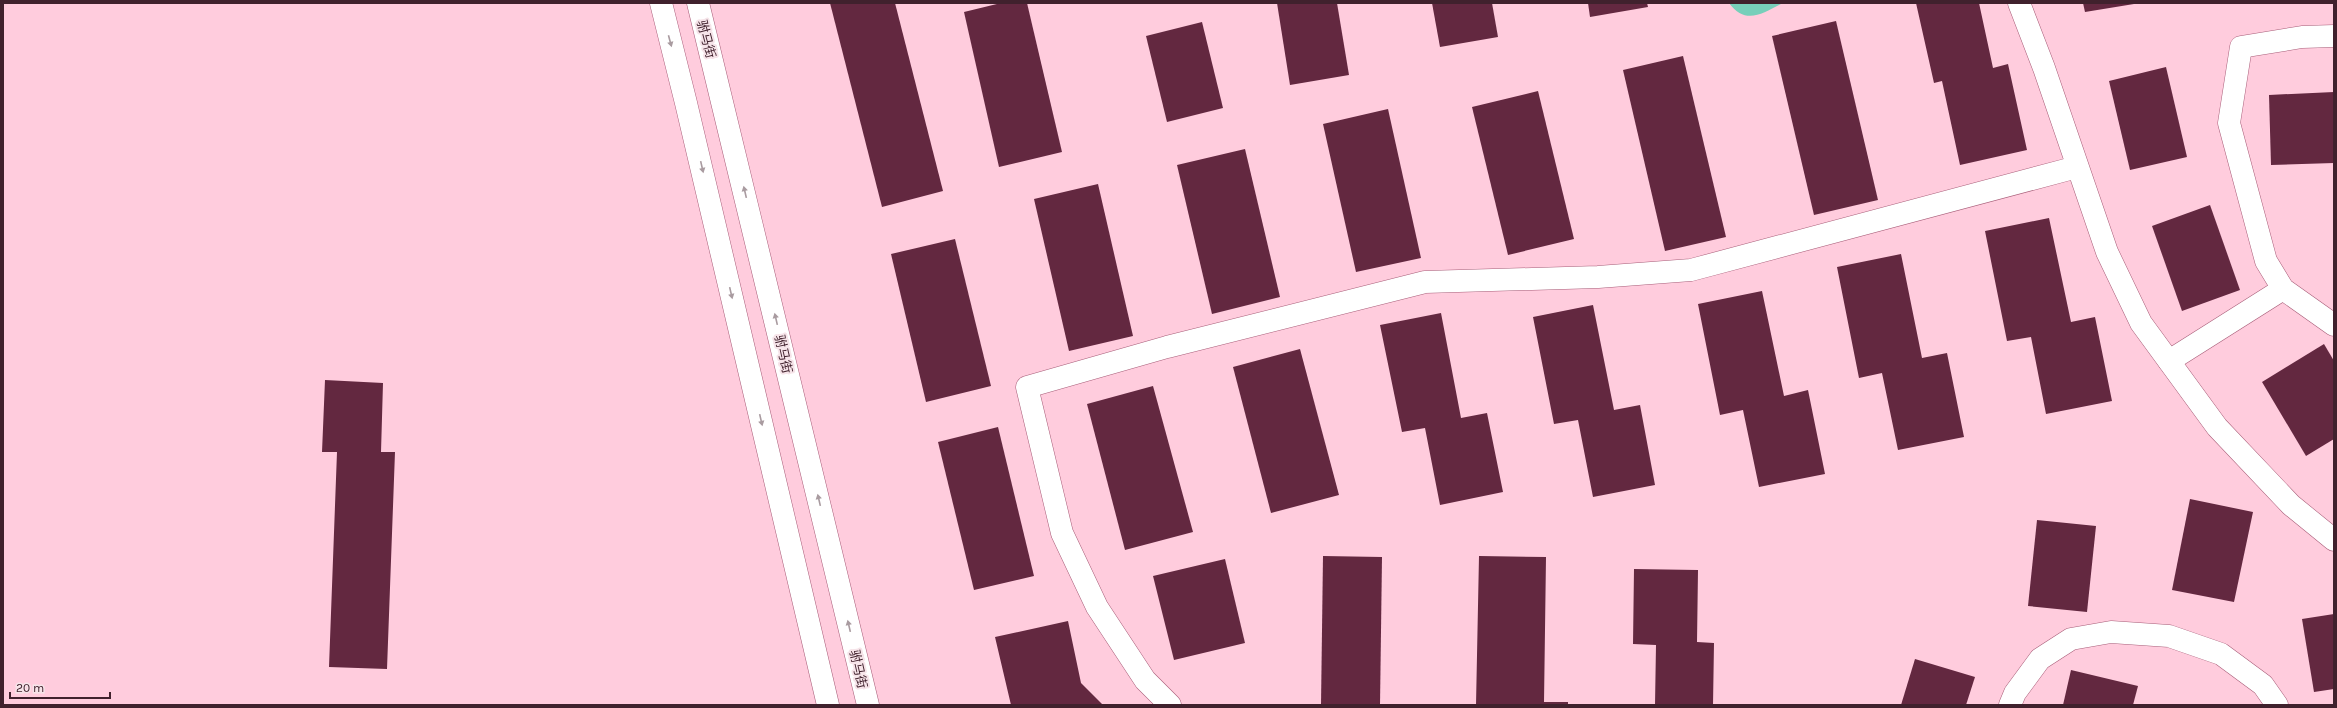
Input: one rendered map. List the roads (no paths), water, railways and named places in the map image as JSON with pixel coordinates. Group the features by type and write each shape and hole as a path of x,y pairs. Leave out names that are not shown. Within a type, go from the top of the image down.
{"main road":[{"path":"661,3 686,102 828,705"},
{"name":"驸马街","path":"698,3 868,705"},
{"path":"2019,3 2044,68 2107,252 2141,322 2217,427 2291,505 2334,540"},
{"path":"2334,36 2302,37 2241,47 2229,123 2266,261 2283,289 2334,325"},
{"path":"1170,705 1144,680 1097,607 1062,533 1026,387 1167,347 1425,282 1598,276 1691,270 2077,167"},
{"path":"2169,361 2283,289"},
{"path":"2010,705 2015,693 2040,659 2071,639 2111,632 2169,636 2221,654 2263,685 2277,705"}]}
